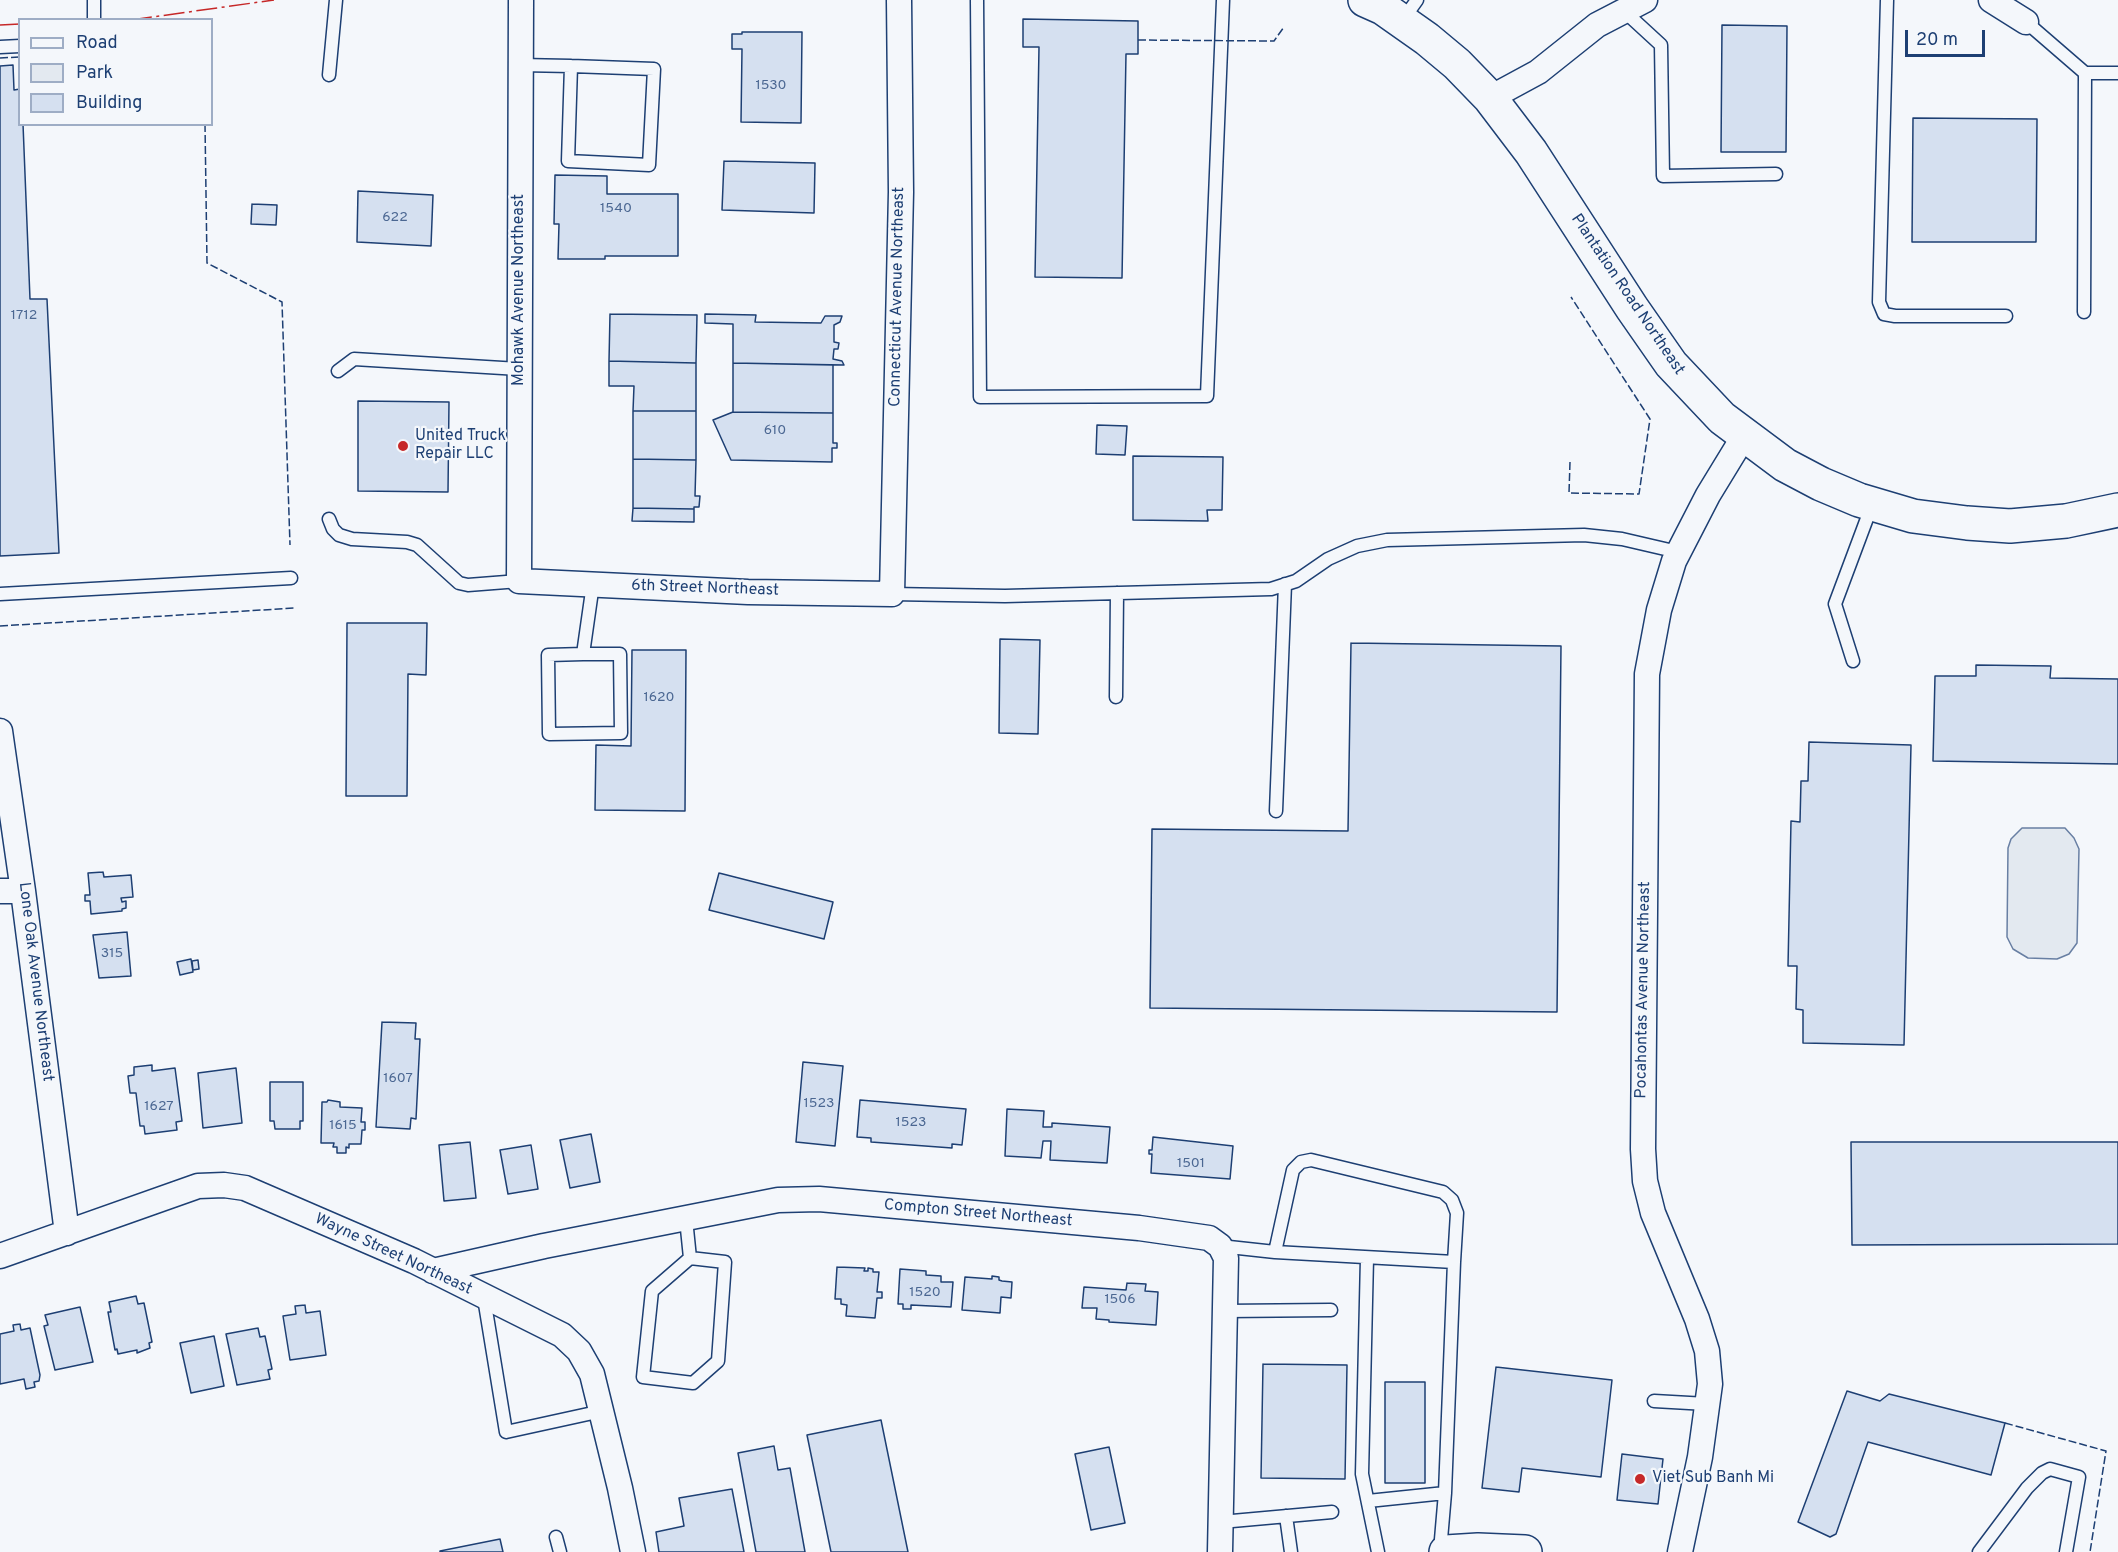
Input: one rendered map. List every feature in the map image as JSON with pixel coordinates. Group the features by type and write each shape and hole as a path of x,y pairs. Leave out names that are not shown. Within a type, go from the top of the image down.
{"street":[{"name":"Mohawk Avenue Northeast","path":"519,581 520,0"},
{"name":"Connecticut Avenue Northeast","path":"892,594 901,192 899,0"},
{"name":"Plantation Road Northeast","path":"1365,0 1383,8 1409,11 1490,98 1531,152 1671,364 1722,418 1785,465 1859,500 1913,516 2010,526 2066,521 2118,510"},
{"path":"1991,0 2026,22"},
{"path":"1490,98 1538,72 1597,25 1635,5"},
{"name":"Pocahontas Avenue Northeast","path":"1680,1552 1700,1457 1710,1384 1707,1351 1697,1319 1653,1213 1645,1181 1643,1149 1647,674 1659,610 1678,552 1708,495 1744,436"},
{"name":"6th Street Northeast","path":"519,581 748,591 892,594"},
{"name":"Lone Oak Avenue Northeast","path":"0,731 12,891 67,1233"},
{"name":"Wayne Street Northeast","path":"0,1256 198,1186 224,1185 244,1188 433,1271 483,1298 562,1335 579,1351 592,1374 602,1411 633,1552"},
{"name":"Compton Street Northeast","path":"433,1271 544,1246 778,1200 819,1199 1139,1228 1209,1238 1220,1246"},
{"path":"1220,1246 1226,1258 1220,1552"},
{"path":"1446,1552 1478,1550 1525,1552"}],"lane":[{"path":"94,0 94,18"},
{"path":"329,75 336,0"},
{"path":"977,0 980,397 1207,396 1223,0"},
{"path":"1887,0 1879,302 1884,314 1895,316 2006,315"},
{"path":"1635,5 1661,45 1663,176 1776,174"},
{"path":"2026,22 2085,73 2118,73"},
{"path":"0,47 18,46"},
{"path":"520,65 571,66 654,69 649,165 568,161 571,66"},
{"path":"2084,312 2085,73"},
{"path":"338,371 354,359 519,369"},
{"path":"1853,661 1835,604 1872,504"},
{"path":"329,519 333,529 339,535 352,539 407,542 417,545 459,583 468,585 519,581"},
{"path":"892,594 1005,596 1271,589 1296,580 1328,559 1357,546 1387,540 1584,535 1622,539 1678,552"},
{"path":"0,594 291,578"},
{"path":"583,654 593,584"},
{"path":"1276,811 1285,584"},
{"path":"1116,697 1117,593"},
{"path":"583,654 620,654 621,733 549,734 548,655 583,654"},
{"path":"1275,1252 1293,1170 1300,1162 1311,1160 1443,1192 1452,1200 1457,1213 1445,1493 1440,1552"},
{"path":"686,1218 690,1258"},
{"path":"1220,1246 1275,1252 1454,1262"},
{"path":"690,1258 725,1262 718,1361 693,1383 643,1377 652,1291 690,1258"},
{"path":"1367,1258 1362,1474 1378,1552"},
{"path":"483,1298 506,1432 602,1411"},
{"path":"1225,1311 1331,1310"},
{"path":"1654,1401 1707,1404"},
{"path":"1979,1552 2027,1488 2042,1473 2050,1469 2079,1477 2066,1552"},
{"path":"1368,1501 1445,1493"},
{"path":"1221,1522 1332,1512"},
{"path":"1286,1516 1291,1552"},
{"path":"556,1537 560,1552"}],"green space":[{"path":"2022,828 2065,828 2074,838 2079,849 2077,943 2069,954 2057,959 2028,958 2013,949 2007,937 2008,848 2011,839"}],"building":[{"path":"1023,19 1138,21 1138,54 1126,54 1122,278 1035,277 1039,47 1023,47"},
{"path":"1722,25 1787,26 1786,152 1721,152"},
{"path":"742,32 802,32 801,123 741,122 742,49 732,49 732,34 742,34"},
{"path":"13,65 14,90 18,89 18,126 23,126 30,299 47,299 59,553 0,556 0,66"},
{"path":"1913,118 2037,119 2036,242 1912,242"},
{"path":"724,161 815,163 814,213 722,210"},
{"path":"555,175 607,176 607,194 678,194 678,256 605,256 605,259 558,259 559,224 554,224"},
{"path":"358,191 433,195 431,246 357,242"},
{"path":"252,204 277,205 276,225 251,224"},
{"path":"610,314 697,315 696,363 609,361"},
{"path":"705,314 756,315 755,322 821,323 825,316 842,316 840,322 834,325 834,342 839,343 838,349 834,349 833,359 842,361 844,365 733,363 733,324 705,323"},
{"path":"609,361 696,363 696,411 633,411 634,386 609,386"},
{"path":"733,363 833,365 833,413 733,412"},
{"name":"United Truck Repair LLC","path":"358,401 449,402 448,492 358,491"},
{"path":"633,411 696,411 696,460 633,459"},
{"path":"733,412 833,413 833,443 837,443 837,448 832,448 832,462 731,460 713,420"},
{"path":"1097,425 1127,426 1125,455 1096,454"},
{"path":"1133,456 1223,457 1222,510 1207,510 1208,521 1133,520"},
{"path":"633,459 696,460 695,496 700,496 699,507 694,507 694,509 633,508"},
{"path":"633,508 694,509 694,522 632,521"},
{"path":"347,623 427,623 426,675 408,674 407,796 346,796"},
{"path":"1000,639 1040,640 1038,734 999,733"},
{"path":"1351,643 1561,646 1557,1012 1150,1008 1152,829 1348,831"},
{"path":"632,650 686,650 685,811 595,810 596,745 631,746"},
{"path":"1976,665 2051,666 2050,678 2118,679 2118,764 1933,761 1935,676 1976,676"},
{"path":"1809,742 1911,745 1904,1045 1803,1043 1803,1010 1796,1009 1797,966 1788,966 1791,821 1800,822 1801,781 1808,781"},
{"path":"103,872 104,877 131,875 133,897 121,898 122,902 126,901 126,908 122,911 91,914 90,901 85,901 85,895 90,895 88,873"},
{"path":"719,873 833,902 824,939 709,910"},
{"path":"127,932 131,976 99,978 93,935"},
{"path":"191,959 193,972 180,975 177,962"},
{"path":"198,960 199,969 193,970 192,961"},
{"path":"382,1022 416,1023 415,1039 420,1039 416,1119 411,1118 410,1129 376,1127"},
{"path":"803,1062 843,1066 835,1146 796,1142"},
{"path":"152,1065 152,1071 175,1068 182,1121 176,1122 177,1130 145,1134 144,1126 140,1126 136,1093 130,1093 128,1076 134,1075 134,1067"},
{"path":"236,1068 242,1123 203,1128 198,1073"},
{"path":"270,1082 303,1082 303,1121 300,1121 300,1129 275,1129 274,1121 270,1121"},
{"path":"328,1100 340,1102 340,1107 362,1108 361,1122 365,1122 365,1130 362,1130 361,1144 349,1144 349,1148 346,1147 346,1153 337,1153 337,1147 333,1147 334,1143 321,1143 322,1102"},
{"path":"860,1100 966,1109 962,1145 952,1144 952,1148 871,1142 871,1138 857,1137"},
{"path":"1007,1109 1044,1111 1043,1127 1052,1127 1052,1123 1110,1127 1107,1163 1050,1160 1051,1141 1043,1141 1041,1158 1005,1156"},
{"path":"591,1134 600,1182 570,1188 560,1140"},
{"path":"1153,1137 1233,1146 1230,1179 1151,1173 1152,1154 1149,1154 1149,1150 1152,1150"},
{"path":"470,1142 476,1198 444,1201 439,1145"},
{"path":"1851,1142 2118,1142 2118,1244 1852,1245"},
{"path":"531,1145 538,1189 508,1194 500,1150"},
{"path":"837,1267 865,1268 864,1271 868,1271 868,1268 873,1269 873,1272 879,1272 877,1292 882,1292 882,1298 877,1298 875,1318 846,1316 847,1305 841,1304 841,1299 835,1299"},
{"path":"900,1269 926,1271 926,1275 941,1276 941,1282 953,1282 951,1307 911,1305 911,1309 903,1309 903,1304 898,1304"},
{"path":"992,1276 999,1277 1002,1281 1012,1282 1011,1298 1001,1297 1000,1313 962,1310 965,1277 992,1279"},
{"path":"1127,1283 1146,1284 1145,1291 1158,1292 1156,1325 1109,1322 1109,1320 1096,1319 1097,1308 1082,1308 1084,1287 1126,1290"},
{"path":"136,1296 138,1304 144,1303 152,1342 149,1343 150,1348 137,1353 137,1350 118,1354 117,1349 115,1350 108,1312 111,1312 109,1302"},
{"path":"305,1305 306,1313 320,1311 326,1355 290,1360 283,1316 296,1314 295,1306"},
{"path":"80,1307 93,1362 55,1370 44,1326 48,1325 45,1315"},
{"path":"20,1324 21,1330 30,1328 40,1375 39,1381 34,1382 35,1387 26,1389 24,1379 0,1384 0,1334 14,1331 13,1325"},
{"path":"258,1328 260,1337 265,1336 272,1369 268,1370 270,1379 237,1385 226,1334"},
{"path":"214,1336 224,1386 191,1393 180,1343"},
{"path":"1263,1364 1347,1365 1345,1479 1261,1478"},
{"path":"1496,1367 1612,1380 1601,1477 1522,1468 1519,1492 1482,1488"},
{"path":"1385,1382 1425,1382 1425,1483 1385,1483"},
{"path":"1847,1391 1880,1401 1889,1394 2005,1423 1991,1475 1868,1442 1836,1534 1830,1537 1798,1522"},
{"path":"881,1420 908,1552 831,1552 807,1435"},
{"path":"774,1446 778,1470 790,1468 805,1552 756,1552 738,1453"},
{"path":"1109,1447 1125,1523 1091,1530 1075,1454"},
{"name":"Viet Sub Banh Mi","path":"1622,1454 1663,1459 1658,1504 1617,1500"},
{"path":"732,1489 744,1552 659,1552 656,1532 684,1526 679,1498"},
{"path":"500,1539 503,1552 440,1552 440,1551"}],"fence":[{"path":"1138,40 1274,41 1284,27"},
{"path":"0,58 18,57"},
{"path":"205,126 207,263 282,302 290,545"},
{"path":"1570,462 1569,493 1639,494 1650,419 1571,297"},
{"path":"0,626 295,608"},
{"path":"2005,1423 2106,1451 2090,1552"}],"power":[{"path":"145,18 274,0"},
{"path":"0,25 18,24"}],"place":[{"name":"United Truck Repair LLC","path":"403,446"},
{"name":"Viet Sub Banh Mi","path":"1640,1479"}]}
